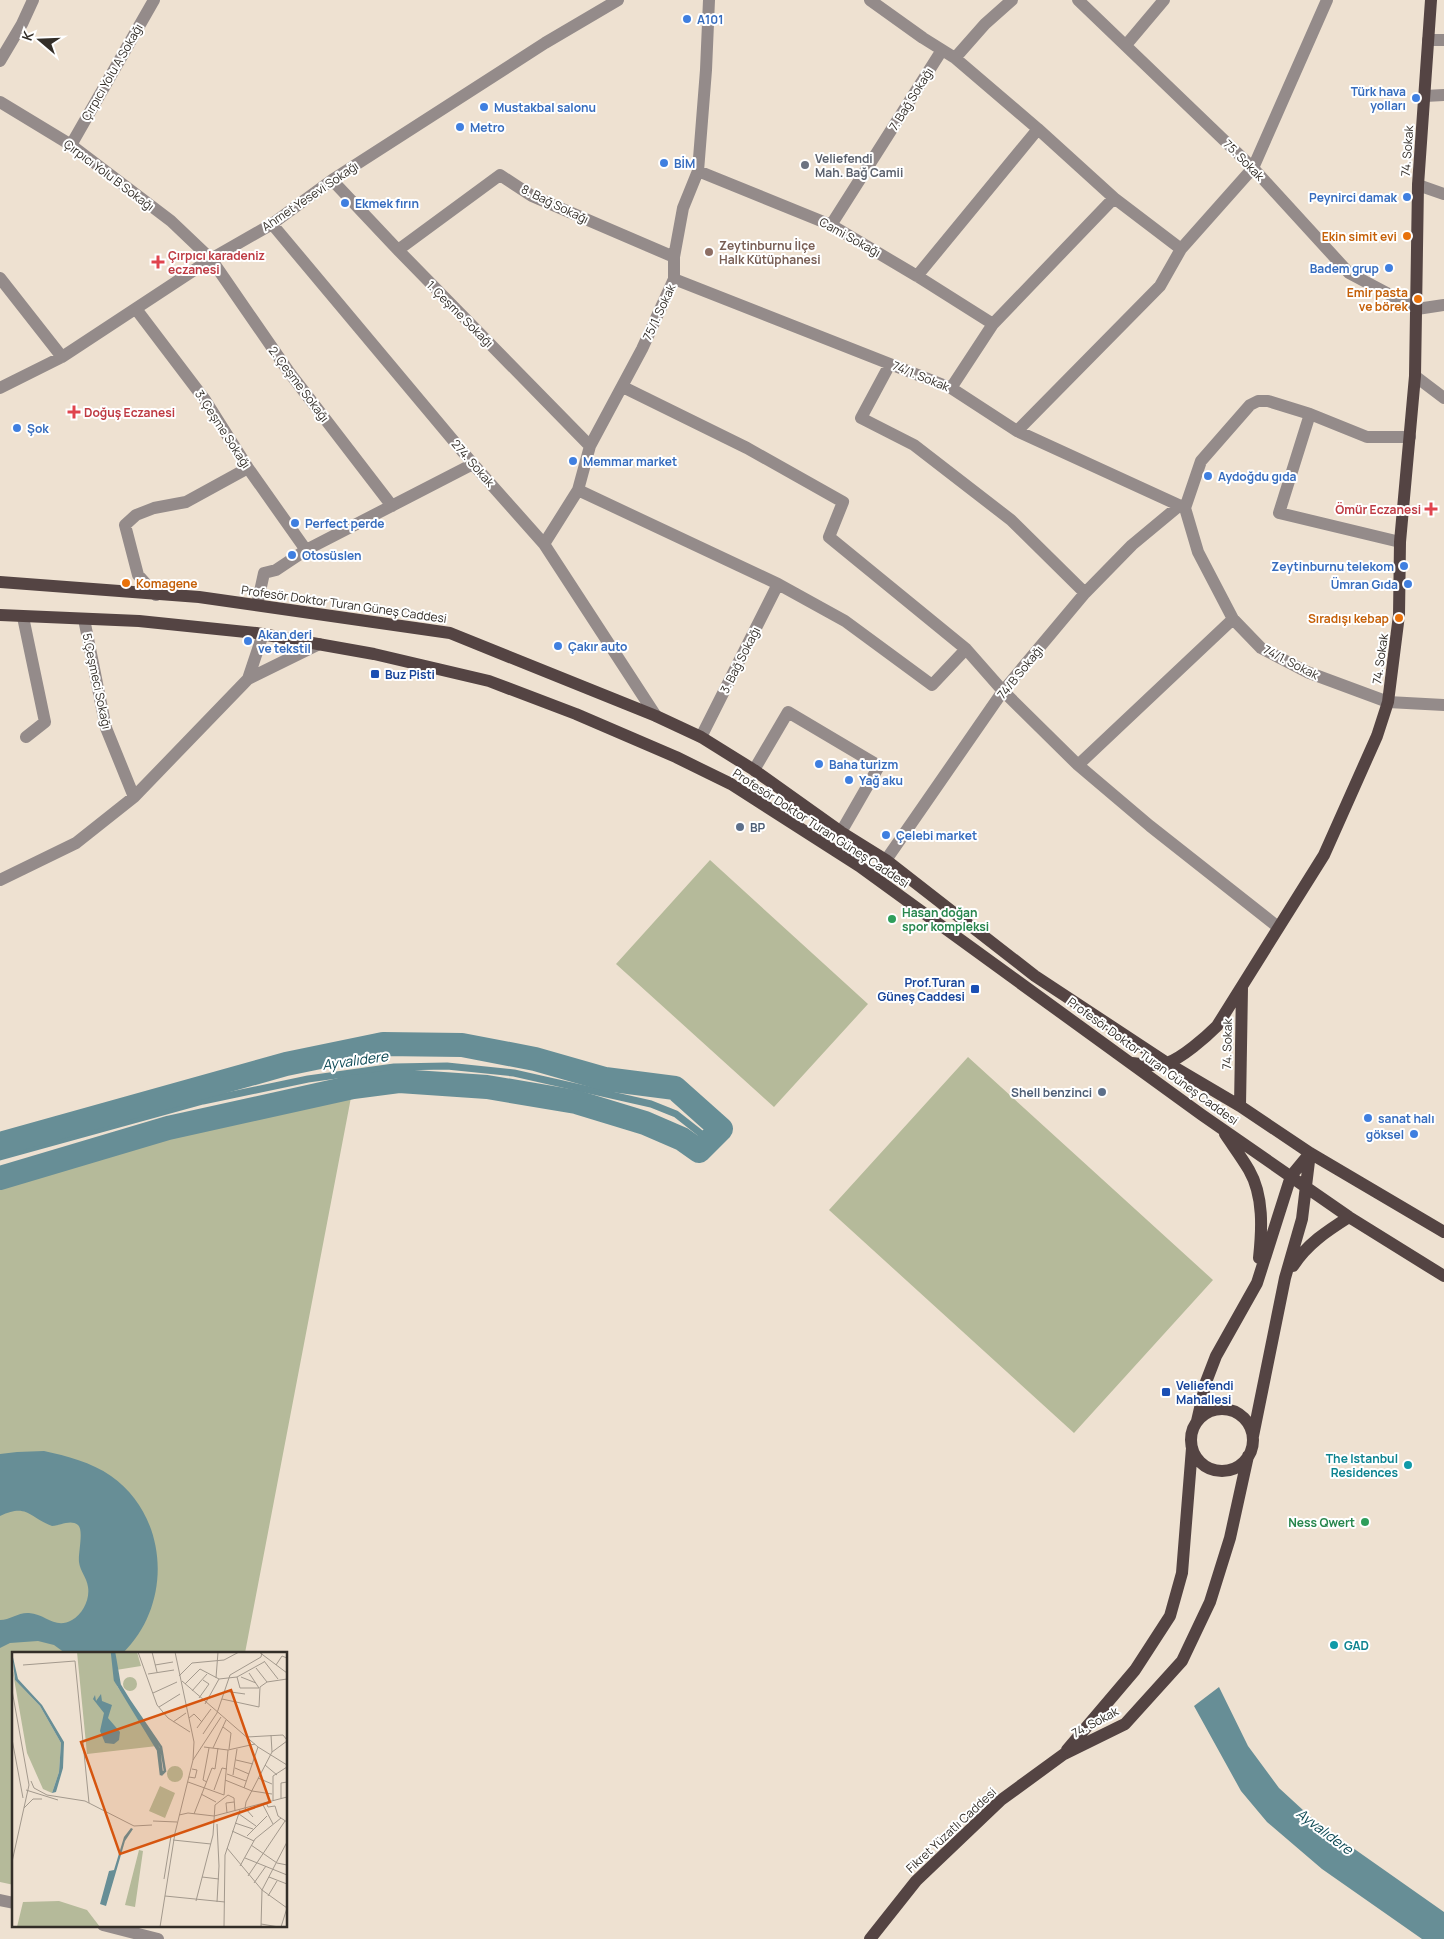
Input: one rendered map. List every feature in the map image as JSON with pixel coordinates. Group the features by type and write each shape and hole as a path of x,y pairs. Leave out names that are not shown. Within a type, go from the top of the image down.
{"main road":[{"name":"74. Sokak","path":"1240,1106 1242,988 1324,855 1377,736 1388,702 1399,615 1400,542 1415,376 1418,185 1430,0"},
{"name":"Profesör Doktor Turan Güneş Caddesi","path":"0,582 199,597 450,633 656,716 701,737 754,770 841,832 886,860 1035,976 1167,1063 1240,1106 1310,1153 1444,1232"},
{"name":"Profesör Doktor Turan Güneş Caddesi","path":"0,615 139,621 263,634 374,654 489,681 576,714 676,757 731,784 859,866 1221,1128 1349,1217 1444,1276"},
{"path":"1132,1063 1167,1063 1202,1041 1217,1026 1242,988"},
{"path":"1221,1128 1250,1172 1258,1198 1262,1233 1257,1283"},
{"path":"1196,1421 1204,1414 1214,1410 1224,1408 1235,1411 1250,1426 1252,1447 1248,1456 1241,1464 1232,1469 1212,1470 1196,1458 1190,1439 1206,1382 1216,1356 1257,1283 1291,1176 1310,1153"},
{"path":"1252,1436 1285,1278 1302,1219 1310,1153"},
{"path":"1285,1278 1301,1253 1322,1234 1349,1217"},
{"name":"74. Sokak","path":"1064,1754 1135,1670 1170,1616 1182,1573 1192,1448"},
{"name":"74. Sokak","path":"1064,1754 1125,1724 1182,1661 1210,1602 1230,1538 1248,1456"},
{"name":"Fikret Yüzatlı Caddesi","path":"870,1939 916,1881 1001,1800 1064,1754"}],"street":[{"path":"0,61 22,24 33,0"},
{"name":"Çırpıcı Yolu A Sokağı","path":"71,145 154,0"},
{"name":"Ahmet Yesevi Sokağı","path":"0,388 62,357 210,259 272,224 332,180 607,3 618,0"},
{"name":"75/1. Sokak","path":"544,544 578,490 590,446 623,387 674,279 674,257 683,208 698,170 706,70 709,0"},
{"path":"870,0 955,58 1038,129 1114,198 1181,249"},
{"path":"955,58 985,24 1012,0"},
{"name":"75. Sokak","path":"1078,0 1253,168 1349,273 1416,309"},
{"path":"1126,45 1164,0"},
{"path":"1017,431 1160,286 1181,249 1253,168 1327,0"},
{"path":"1428,40 1444,40"},
{"name":"7. Bağ Sokağı","path":"831,224 942,50"},
{"path":"1425,96 1444,95"},
{"name":"Çırpıcı Yolu B Sokağı","path":"0,102 71,145 171,221 210,259"},
{"path":"918,276 1038,129"},
{"name":"Cami Sokağı","path":"698,170 831,224 993,324"},
{"name":"8. Bağ Sokağı","path":"398,250 500,175 532,196 674,257"},
{"name":"1. Çeşme Sokağı","path":"332,180 590,446"},
{"path":"1418,185 1444,194"},
{"path":"951,388 993,324 1114,198"},
{"name":"274. Sokak","path":"272,224 473,464 544,544 656,716"},
{"name":"2. Çeşme Sokağı","path":"210,259 289,372 392,506"},
{"path":"0,278 62,357"},
{"name":"74/1. Sokak","path":"674,279 951,388 1017,431 1182,507 1198,552 1233,619 1261,648 1307,672 1388,702 1444,705"},
{"path":"1416,309 1444,305"},
{"name":"3. Çeşme Sokağı","path":"136,309 205,400 248,468 306,550"},
{"path":"890,364 861,418 914,446 1011,520 1085,592"},
{"path":"1415,376 1444,398"},
{"path":"623,387 747,448 843,502 829,537 966,649 1003,691 1078,765 1150,826 1278,928"},
{"path":"1182,507 1201,461 1250,405 1258,400 1268,401 1310,414 1367,437 1410,437"},
{"path":"1310,414 1279,513 1400,542"},
{"path":"257,605 264,573 276,570 306,550 473,464"},
{"path":"156,595 138,575 125,525 136,515 154,508 186,502 248,468"},
{"path":"578,490 778,584 845,621 932,685 966,649"},
{"name":"74/B Sokağı","path":"886,860 1003,691 1085,592 1132,545 1182,507"},
{"name":"3. Bağ Sokağı","path":"701,737 778,584"},
{"path":"23,617 45,722 26,736"},
{"name":"5.Çeşmeci Sokağı","path":"84,619 106,728 134,797"},
{"path":"1078,765 1233,619"},
{"path":"248,678 263,634"},
{"path":"0,880 76,843 134,797 248,678 319,644"},
{"path":"754,770 788,712 879,766 841,832"},
{"path":"106,1926 158,1939"}],"green space":[{"path":"710,860 868,1004 774,1107 616,964"},
{"path":"968,1057 1213,1280 1074,1433 829,1210"},
{"path":"353,1087 245,1652 12,1652 12,1885 0,1882 0,1178 168,1128"}],"water":[{"path":"44,1451 87,1463 111,1476 130,1493 144,1514 153,1537 158,1562 156,1586 150,1610 139,1633 124,1652 64,1652 54,1645 38,1641 10,1643 0,1648 0,1620 29,1613 55,1622 66,1623 79,1614 85,1606 88,1596 87,1584 79,1562 81,1532 78,1525 68,1523 52,1526 22,1511 9,1512 0,1516 0,1454"},
{"path":"1219,1687 1248,1746 1279,1788 1316,1822 1444,1912 1444,1939 1422,1939 1322,1869 1267,1822 1241,1791 1194,1706"}],"waterway":[{"path":"0,1144 286,1064 383,1044 462,1045 535,1059 605,1079 675,1088 721,1129 699,1151 682,1139 645,1123 576,1102 487,1087 399,1081 353,1087 168,1128 0,1178"},
{"name":"Ayvalıdere","path":"0,1157 203,1101 308,1079 394,1067 447,1066 514,1073 651,1104 676,1114 709,1140"}],"place":[{"name":"A101","path":"687,19"},
{"name":"Türk hava yolları","path":"1416,98"},
{"name":"Mustakbal salonu","path":"484,107"},
{"name":"Metro","path":"460,127"},
{"name":"BİM","path":"664,163"},
{"name":"Veliefendi Mah. Bağ Camii","path":"805,165"},
{"name":"Peynirci damak","path":"1407,197"},
{"name":"Ekmek fırın","path":"345,203"},
{"name":"Ekin simit evi","path":"1407,236"},
{"name":"Zeytinburnu İlçe Halk Kütüphanesi","path":"709,252"},
{"name":"Çırpıcı karadeniz eczanesi","path":"158,262"},
{"name":"Badem grup","path":"1389,268"},
{"name":"Emir pasta ve börek","path":"1418,299"},
{"name":"Doğuş Eczanesi","path":"74,412"},
{"name":"Şok","path":"17,428"},
{"name":"Memmar market","path":"573,461"},
{"name":"Aydoğdu gıda","path":"1208,476"},
{"name":"Ömür Eczanesi","path":"1431,509"},
{"name":"Perfect perde","path":"295,523"},
{"name":"Otosüslen","path":"292,555"},
{"name":"Zeytinburnu telekom","path":"1404,566"},
{"name":"Komagene","path":"126,583"},
{"name":"Ümran Gıda","path":"1408,584"},
{"name":"Sıradışı kebap","path":"1399,618"},
{"name":"Akan deri ve tekstil","path":"248,641"},
{"name":"Çakır auto","path":"558,646"},
{"name":"Buz Pisti","path":"375,674"},
{"name":"Baha turizm","path":"819,764"},
{"name":"Yağ aku","path":"849,780"},
{"name":"BP","path":"740,827"},
{"name":"Çelebi market","path":"886,835"},
{"name":"Hasan doğan spor kompleksi","path":"892,919"},
{"name":"Prof.Turan Güneş Caddesi","path":"975,989"},
{"name":"Shell benzinci","path":"1102,1092"},
{"name":"sanat halı","path":"1368,1118"},
{"name":"göksel","path":"1414,1134"},
{"name":"Veliefendi Mahallesi","path":"1166,1392"},
{"name":"The Istanbul Residences","path":"1408,1465"},
{"name":"Ness Qwert","path":"1365,1522"},
{"name":"GAD","path":"1334,1645"}]}
